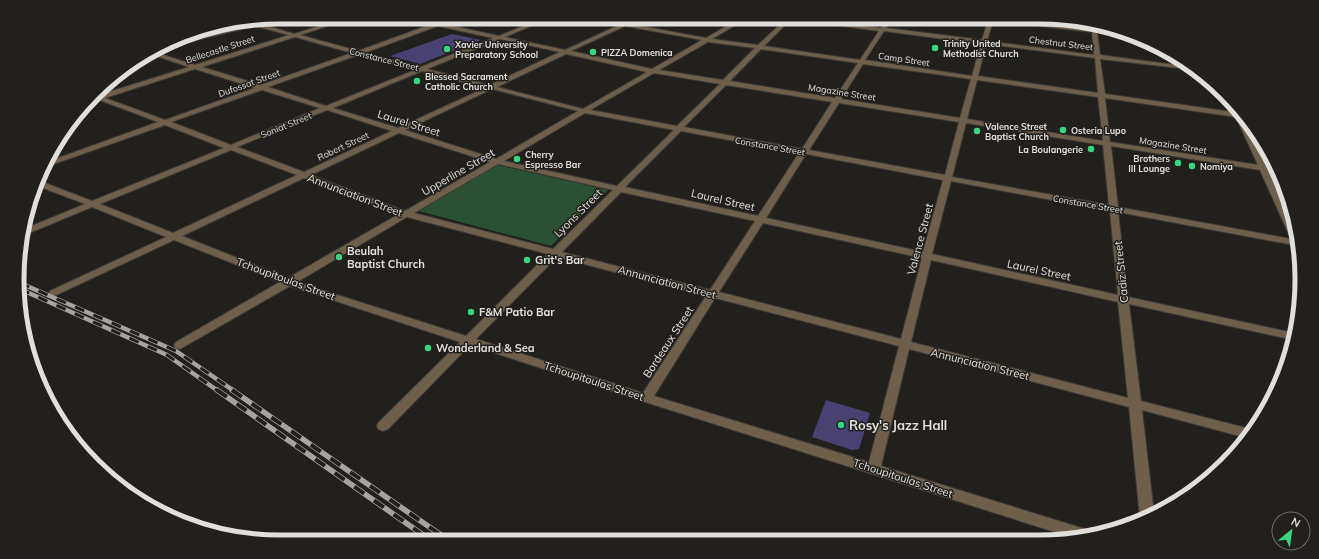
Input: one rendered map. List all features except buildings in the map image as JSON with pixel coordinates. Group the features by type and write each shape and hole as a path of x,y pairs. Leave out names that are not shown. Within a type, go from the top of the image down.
{"street":[{"name":"Bellecastle Street","path":"104,94 330,24"},
{"name":"Magazine Street","path":"438,24 653,71 1271,170"},
{"name":"Dufossat Street","path":"52,163 438,24"},
{"name":"Soniat Street","path":"29,230 532,24"},
{"name":"Camp Street","path":"619,24 708,40 1235,115"},
{"name":"Upperline Street","path":"180,345 734,24"},
{"name":"Lyons Street","path":"383,426 781,24"},
{"name":"Chestnut Street","path":"839,24 1182,67"},
{"name":"Bordeaux Street","path":"646,398 886,24"},
{"name":"Valence Street","path":"874,468 927,256 990,24"},
{"name":"Constance Street","path":"255,25 584,111 1292,243"},
{"name":"Robert Street","path":"54,293 624,25"},
{"path":"191,40 235,28"},
{"name":"Cadiz Street","path":"1094,30 1146,512"},
{"name":"Laurel Street","path":"158,55 498,162 1288,336"},
{"name":"Annunciation Street","path":"99,99 406,214 1244,432"},
{"path":"1248,133 1288,222"},
{"name":"Tchoupitoulas Street","path":"42,184 288,282 646,398 1076,532"}],"green space":[{"path":"497,165 608,190 551,246 419,211"}],"railway":[{"path":"24,285 176,351 234,391"},
{"path":"25,291 167,355 218,391"},
{"path":"217,390 423,535"},
{"path":"232,390 441,535"}],"place":[{"name":"Trinity United Methodist Church","path":"935,48"},
{"name":"Xavier University Preparatory School","path":"447,49"},
{"name":"PIZZA Domenica","path":"593,52"},
{"name":"Blessed Sacrament Catholic Church","path":"417,81"},
{"name":"Osteria Lupo","path":"1063,130"},
{"name":"Valence Street Baptist Church","path":"977,131"},
{"name":"La Boulangerie","path":"1091,149"},
{"name":"Cherry Espresso Bar","path":"517,159"},
{"name":"Brothers III Lounge","path":"1178,163"},
{"name":"Nomiya","path":"1192,166"},
{"name":"Beulah Baptist Church","path":"339,257"},
{"name":"Grit's Bar","path":"527,260"},
{"name":"F&M Patio Bar","path":"471,312"},
{"name":"Wonderland & Sea","path":"428,348"},
{"name":"Rosy's Jazz Hall","path":"841,425"}]}
